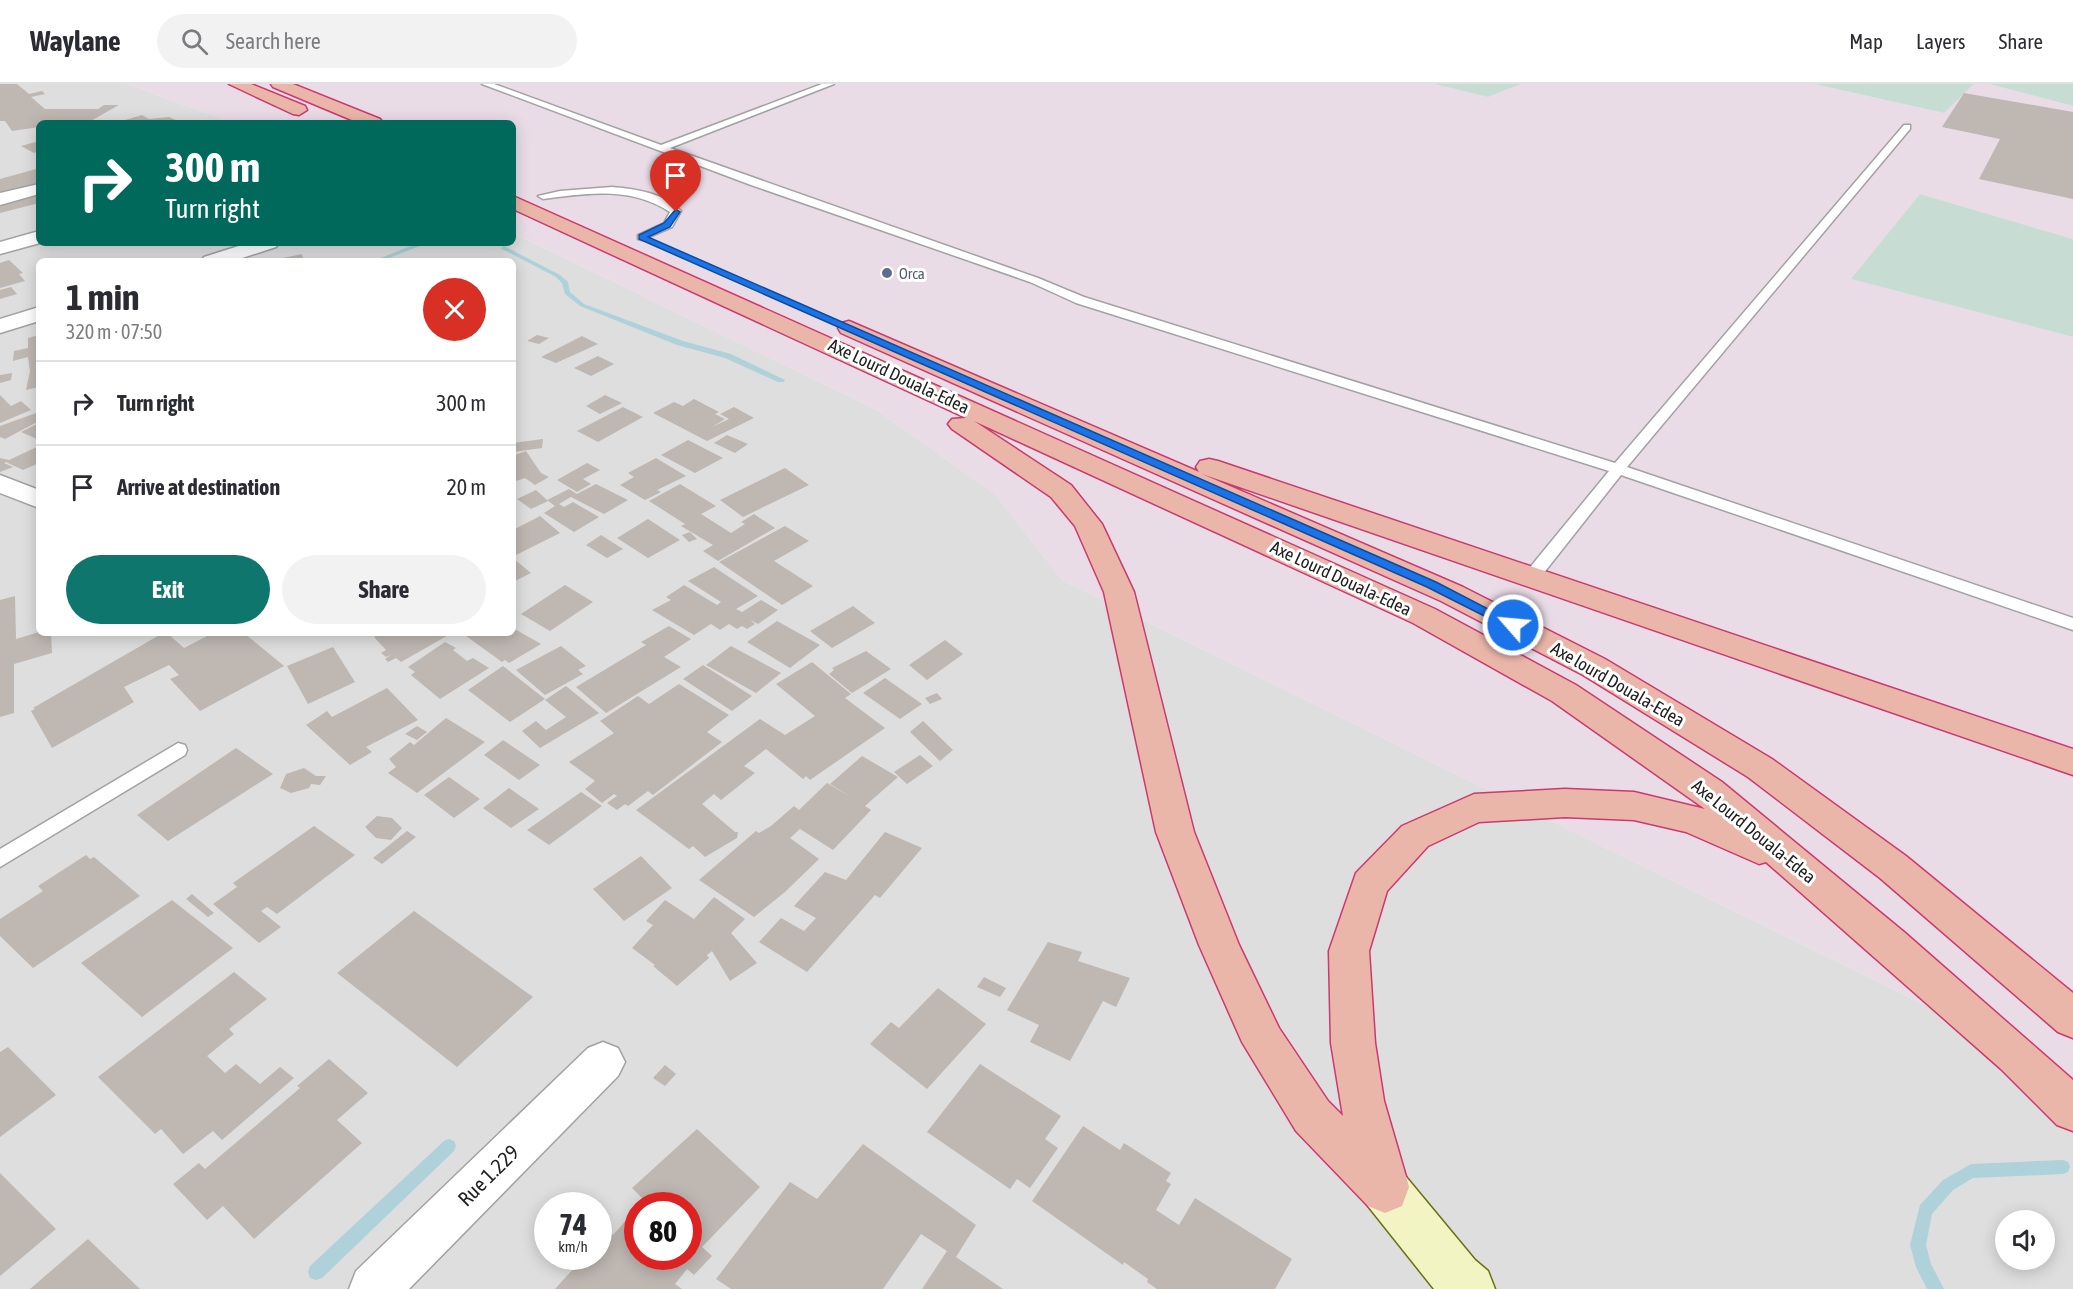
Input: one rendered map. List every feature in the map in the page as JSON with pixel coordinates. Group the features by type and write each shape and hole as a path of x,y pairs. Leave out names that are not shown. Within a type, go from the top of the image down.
{"highway":[{"path":"237,84 322,120"},
{"path":"279,84 367,120"},
{"name":"Axe lourd Douala-Edea","path":"516,184 642,237 1452,594 1594,667 1760,768 1893,867 2073,1019"},
{"name":"Axe Lourd Douala-Edea","path":"516,203 850,353 1424,616 1564,693 1708,792 1890,944 2016,1055 2073,1110"},
{"path":"850,353 1011,456 1061,491 1088,524 1119,592 1175,832 1219,945 1264,1042 1312,1116 1385,1189"},
{"path":"1060,421 1267,484 2073,762"},
{"path":"1385,1189 1362,1101 1353,1044 1349,951 1370,884 1415,836 1474,808 1565,803 1634,806 1694,820 1755,846 1890,944"}],"main road":[{"path":"1385,1189 1460,1285"}],"street":[{"path":"0,199 36,189"},
{"path":"0,248 36,238"},
{"path":"221,258 259,246"},
{"path":"0,326 36,315"},
{"path":"0,483 36,499"},
{"name":"Rue 1.229","path":"374,1289 603,1062"}],"lane":[{"path":"486,84 1034,280 1080,300 1618,469 2073,624"},
{"path":"662,148 830,84"},
{"path":"1533,575 1618,469 1907,127"},
{"path":"543,196 590,190 627,190 662,200 676,212 668,225 642,237"},
{"path":"0,859 178,750"}],"shaded area":[{"path":"0,84 127,84 226,120 36,120 36,246 516,246 516,234 877,410 995,494 1062,580 2073,1078 2073,1289 0,1289"},
{"path":"127,84 1434,84 1488,97 1521,84 1814,84 1944,113 1974,84 1989,84 2073,106 2073,239 1920,194 1852,279 2073,337 2073,1078 1062,580 995,494 877,410 516,234 516,120 226,120"}],"green space":[{"path":"1434,84 1521,84 1488,97"},
{"path":"1814,84 1974,84 1944,113"},
{"path":"1989,84 2073,84 2073,106"},
{"path":"1920,194 2073,239 2073,337 1851,279"}],"building":[{"path":"0,84 17,84 29,94 42,91 45,94 31,97 45,109 98,109 104,105 119,105 92,120 36,120 36,127 12,131 5,121 0,121"},
{"path":"1964,93 2073,112 2073,199 1979,179 2000,139 1942,127"},
{"path":"142,115 149,119 169,117 176,120 125,120"},
{"path":"36,142 36,152 34,153 21,146"},
{"path":"36,169 36,184 0,194 0,179"},
{"path":"36,193 36,204 0,213 0,203"},
{"path":"302,254 303,258 283,258"},
{"path":"9,260 23,273 19,274 25,281 0,288 0,263"},
{"path":"11,287 17,294 0,299 0,290"},
{"path":"537,335 549,338 539,344 527,341"},
{"path":"36,336 36,388 26,390 30,371 28,357 13,361 14,351 28,348 28,338"},
{"path":"582,336 598,344 556,363 541,357"},
{"path":"598,356 614,364 591,376 574,368"},
{"path":"12,373 11,380 0,383 0,375"},
{"path":"0,395 11,406 21,401 31,410 0,423"},
{"path":"605,395 622,403 600,414 586,406"},
{"path":"694,399 719,412 715,414 725,419 712,427 729,419 720,414 734,407 754,418 707,441 653,413 674,402 683,406"},
{"path":"623,407 643,417 598,442 577,431"},
{"path":"36,413 36,423 5,439 0,437 0,426"},
{"path":"36,424 36,439 21,432"},
{"path":"727,435 748,444 735,453 714,443"},
{"path":"543,439 542,448 516,452 516,443"},
{"path":"688,440 723,458 695,473 661,455"},
{"path":"36,447 36,464 23,470 6,462 4,463 13,467 0,472 0,458 9,460"},
{"path":"526,451 541,473 549,477 535,485 525,478 516,481 516,455"},
{"path":"656,458 686,476 657,490 661,492 645,500 620,485 634,477 628,473"},
{"path":"587,463 600,470 583,479 591,484 577,492 557,480"},
{"path":"785,468 809,485 743,517 720,500"},
{"path":"596,484 628,500 604,514 571,497 559,504 564,507 573,502 599,517 574,532 544,513 555,506 547,500 569,489 577,494"},
{"path":"680,484 716,506 701,514 731,533 745,524 741,522 754,514 775,528 718,561 703,551 713,545 681,526 685,524 649,501"},
{"path":"536,490 548,501 531,509 517,499"},
{"path":"540,516 560,533 516,555 516,528"},
{"path":"648,519 680,540 648,558 617,538"},
{"path":"785,526 809,541 774,561 813,586 782,605 719,562"},
{"path":"690,532 697,539 689,542 682,535"},
{"path":"601,535 623,549 607,558 586,545"},
{"path":"516,561 531,573 516,580"},
{"path":"714,567 758,596 736,609 742,612 761,600 778,610 758,624 750,620 755,624 747,629 742,626 737,629 729,624 720,630 711,624 694,635 652,610 671,600 666,597 684,585 717,605 721,602 688,581"},
{"path":"565,585 593,602 550,631 521,614"},
{"path":"15,596 16,639 36,633 36,636 51,636 52,653 14,664 14,713 0,717 0,600"},
{"path":"853,606 875,623 832,648 810,631"},
{"path":"777,621 820,645 790,668 747,642"},
{"path":"669,626 691,639 664,657 681,667 606,713 576,687 646,645 641,642"},
{"path":"516,630 541,644 509,663 505,660 502,662 466,636 516,636"},
{"path":"158,636 170,636 184,648 207,636 248,636 284,666 200,711 170,679 179,675 169,665 124,687 134,702 52,748 31,711 35,709 33,708"},
{"path":"447,636 401,662 396,658 388,662 385,659 391,655 386,657 381,653 386,650 374,637"},
{"path":"945,640 963,654 927,680 909,665"},
{"path":"445,642 456,648 453,650 467,661 473,658 489,668 440,699 411,675 415,672 408,667"},
{"path":"561,646 586,666 578,670 583,674 545,695 516,670"},
{"path":"731,646 781,673 756,693 706,665"},
{"path":"333,647 355,682 308,704 287,666"},
{"path":"866,651 891,669 852,693 829,674 834,670 832,668"},
{"path":"812,662 851,694 845,698 885,728 810,780 806,776 803,779 766,749 744,766 755,773 721,800 714,794 702,804 735,832 738,832 737,838 705,857 693,846 689,849 636,810 760,719 785,735 815,716 776,684"},
{"path":"703,665 752,696 732,711 683,679"},
{"path":"503,666 545,699 510,722 468,690"},
{"path":"885,678 922,704 900,719 863,693"},
{"path":"679,684 729,715 707,732 722,742 653,795 648,791 628,806 625,804 617,810 607,803 617,796 614,794 602,803 585,789 595,781 569,762 614,733 600,721 638,696 649,704"},
{"path":"566,686 599,713 540,748 522,731 536,721 546,730 566,717 545,700"},
{"path":"387,688 418,720 366,747 372,752 350,765 306,725 327,711 332,717"},
{"path":"937,693 942,699 930,704 925,698"},
{"path":"446,718 485,742 417,793 388,773 396,767 389,759 410,742 414,745"},
{"path":"923,721 953,750 940,761 910,732"},
{"path":"417,726 427,732 417,740 405,734"},
{"path":"503,740 540,765 519,780 484,755"},
{"path":"236,748 273,774 168,841 137,815"},
{"path":"920,755 933,766 907,784 894,772"},
{"path":"862,756 898,777 865,806 871,810 833,850 800,829 790,838 819,859 785,892 754,917 699,880 756,831 759,833 771,826 794,806 799,810 827,783 854,799 830,784"},
{"path":"304,768 316,776 326,776 320,785 311,784 309,788 291,793 280,788 286,774"},
{"path":"449,777 480,799 454,818 424,795"},
{"path":"509,788 539,809 511,828 483,808"},
{"path":"581,792 602,806 549,845 527,830"},
{"path":"377,816 392,818 402,828 391,840 376,838 365,827"},
{"path":"314,826 355,855 277,914 267,907 261,911 281,927 259,943 213,904 237,887 233,883"},
{"path":"407,831 416,837 382,864 373,858"},
{"path":"885,832 922,848 880,898 875,895 807,972 759,942 781,918 804,931 816,918 794,906 825,872 846,880"},
{"path":"86,855 90,859 94,857 140,896 33,968 0,936 0,919 43,891 38,886"},
{"path":"641,856 672,888 624,921 593,889"},
{"path":"192,894 214,913 208,917 186,899"},
{"path":"714,897 745,919 731,933 757,963 730,981 712,951 707,955 709,958 677,986 653,966 655,965 632,948 653,925 646,921 665,900 694,919"},
{"path":"172,900 233,948 142,1017 81,963"},
{"path":"414,911 533,997 457,1067 337,973"},
{"path":"1048,942 1082,952 1078,961 1130,978 1116,1007 1103,1001 1070,1061 1030,1042 1039,1025 1007,1010"},
{"path":"234,972 267,999 229,1029 234,1034 207,1056 225,1073 236,1064 260,1084 280,1067 294,1078 222,1140 213,1131 183,1154 161,1129 155,1134 98,1077"},
{"path":"984,977 1006,988 1000,997 977,987"},
{"path":"938,988 986,1024 927,1089 870,1044 891,1022 899,1028"},
{"path":"8,1047 56,1095 0,1137 0,1052"},
{"path":"329,1059 368,1093 337,1120 362,1143 254,1239 223,1206 207,1220 173,1184 199,1163 205,1169 300,1088 297,1086"},
{"path":"980,1064 1061,1116 1045,1139 1058,1148 1030,1188 1017,1179 1010,1189 927,1132"},
{"path":"665,1065 676,1074 665,1086 653,1078"},
{"path":"1083,1126 1120,1150 1124,1143 1171,1173 1166,1181 1171,1184 1156,1210 1179,1225 1195,1198 1292,1259 1275,1289 1157,1289 1147,1282 1148,1279 1124,1262 1123,1265 1032,1201"},
{"path":"697,1129 760,1187 702,1247 702,1192 636,1192 632,1188"},
{"path":"863,1144 976,1225 956,1257 1003,1289 922,1289 947,1251 921,1234 883,1289 731,1289 716,1279 790,1182 817,1199"},
{"path":"0,1173 56,1229 0,1276"},
{"path":"624,1223 624,1270 686,1270 675,1284 682,1289 555,1289 572,1270 612,1270 613,1235"},
{"path":"88,1239 140,1289 30,1289"},
{"path":"702,1247 712,1256 702,1267"},
{"path":"688,1270 699,1270 694,1275"}],"waterway":[{"path":"384,258 416,246"},
{"path":"504,248 558,276 565,282 567,293 582,305 680,343 728,356 781,380"},
{"path":"316,1272 449,1146"},
{"path":"1936,1289 1924,1267 1918,1245 1925,1210 1948,1185 1971,1171 2063,1167"}],"place":[{"name":"Orca","path":"887,273"}],"route":[{"path":"676,212 668,225 642,237 1431,584 1513,625"}]}
